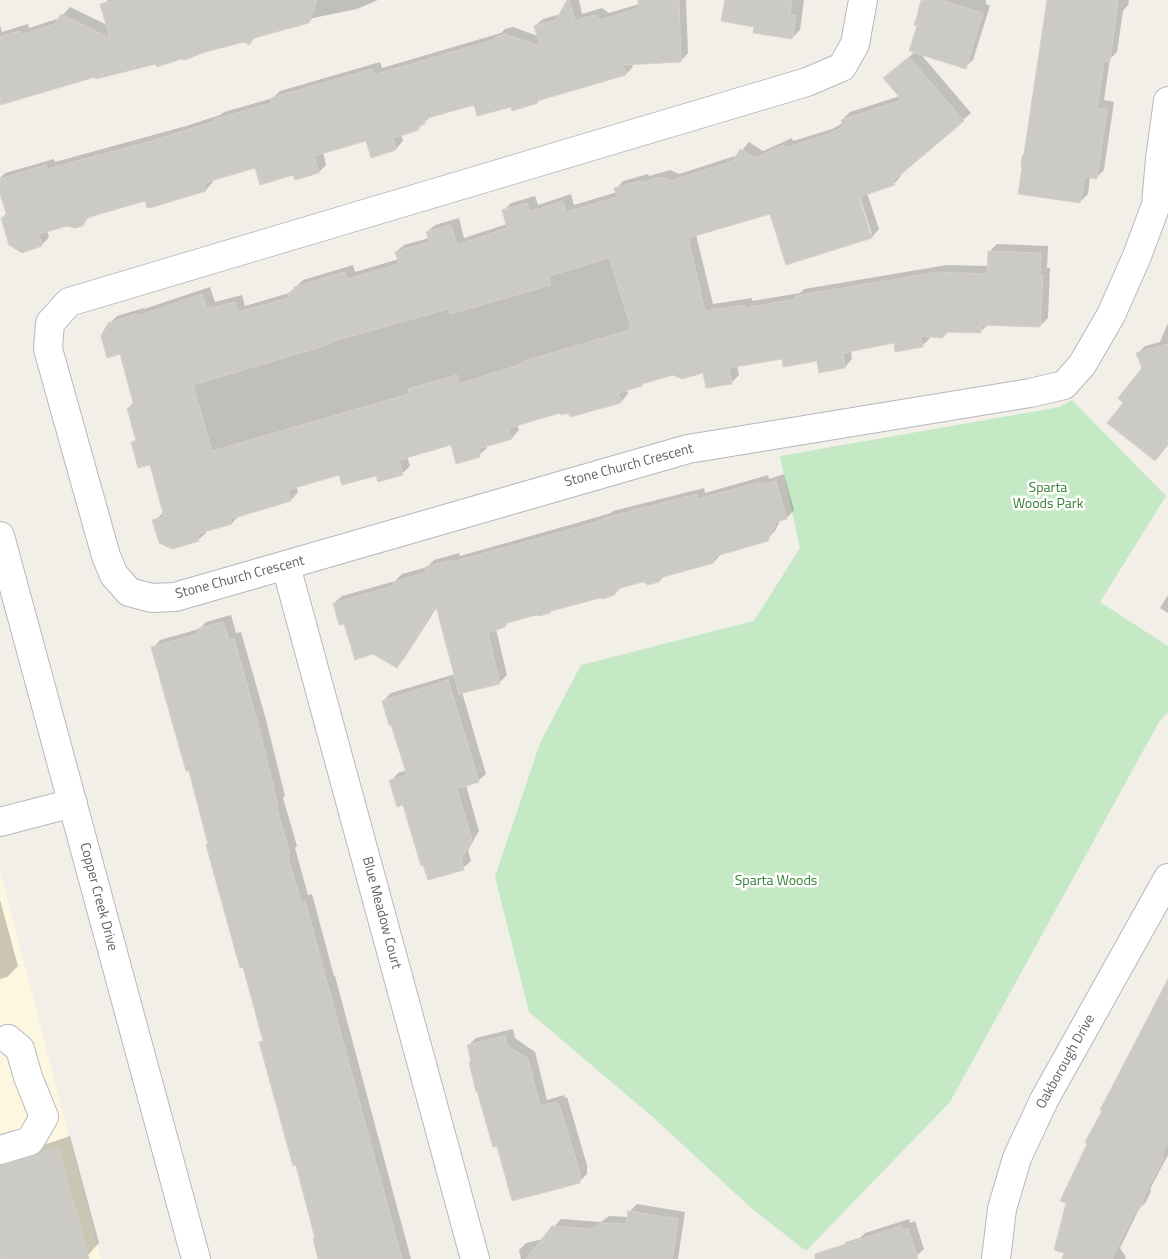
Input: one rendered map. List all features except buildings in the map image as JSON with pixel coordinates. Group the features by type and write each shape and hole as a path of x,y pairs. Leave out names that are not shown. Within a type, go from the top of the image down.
{"street":[{"name":"Stone Church Crescent","path":"863,0 855,44 842,67 807,82 69,302 50,323 48,349 106,556 114,575 129,592 152,598 175,597 688,449 1030,393 1064,384 1082,365 1111,315 1137,256 1162,207 1160,159 1168,101"},
{"name":"Copper Creek Drive","path":"0,536 196,1259"},
{"name":"Blue Meadow Court","path":"286,566 476,1259"},
{"path":"0,822 72,803"},
{"name":"Oakborough Drive","path":"996,1259 1002,1209 1017,1158 1044,1100 1168,878"},
{"path":"0,1150 30,1141 44,1117 28,1077 20,1049 8,1039"}],"shaded area":[{"path":"0,870 101,1259 0,1259"}],"green space":[{"name":"Sparta Woods","path":"1072,400 1166,496 1100,602 1168,646 1168,712 1159,722 950,1102 806,1251 750,1207 655,1119 529,1012 495,877 540,743 581,665 754,621 800,548 780,456 1060,407"}],"park label":[{"name":"Sparta Woods Park","path":"1048,498"}]}
